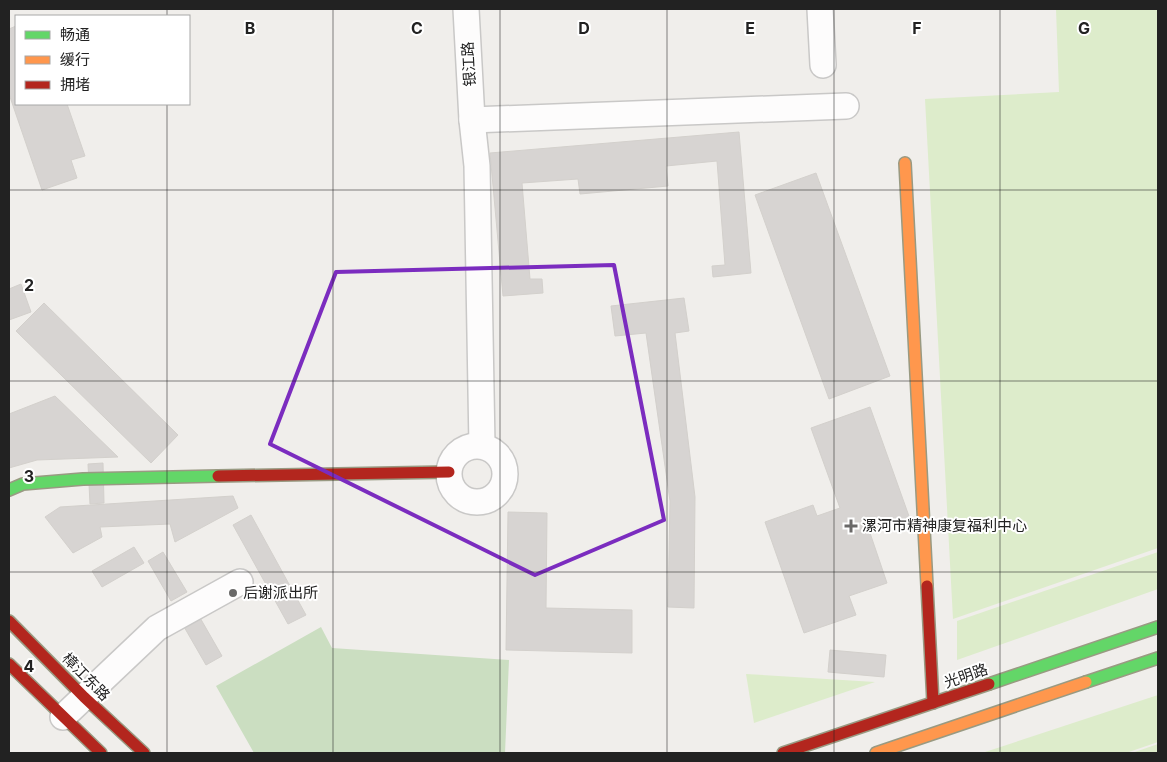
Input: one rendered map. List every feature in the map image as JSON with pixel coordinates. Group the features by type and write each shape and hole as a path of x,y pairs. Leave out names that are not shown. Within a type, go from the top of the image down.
{"street":[{"name":"银江路","path":"466,9 472,120 477,166 482,446"},
{"path":"820,9 822,65"},
{"path":"472,120 846,106"},
{"path":"905,163 932,703"},
{"path":"482,446 498,455 503,463 504,480 501,489 495,496 478,502 470,501 462,497 455,490 450,482 449,472 457,455 464,449 482,446"},
{"path":"9,490 23,484 83,479 449,472"},
{"path":"63,717 157,628 240,582"},
{"name":"樟江东路","path":"9,620 84,697 144,753"},
{"name":"光明路","path":"783,753 1158,627"},
{"path":"876,753 1158,658"},
{"path":"9,664 101,753"}],"highlighted area":[{"path":"614,265 664,520 535,575 270,444 336,272"}],"green space":[{"path":"1056,9 1158,9 1158,548 953,619 925,99 1059,92"},
{"path":"1158,552 1158,589 957,660 957,621"},
{"path":"321,627 332,648 509,660 505,753 254,753 216,686"},
{"path":"746,674 875,682 754,723"},
{"path":"1158,695 1158,742 1126,753 982,753"},
{"path":"1158,744 1158,753 1132,753"}],"building":[{"path":"15,26 15,105 67,105 85,156 71,160 77,178 42,190 9,94 9,29"},
{"path":"739,132 751,273 713,277 712,266 725,265 717,161 666,166 668,186 580,194 578,179 522,183 530,279 542,279 543,293 503,296 490,153"},
{"path":"816,173 890,376 829,399 755,195"},
{"path":"21,284 31,312 9,320 9,289"},
{"path":"684,298 689,331 675,333 695,497 694,608 668,607 670,501 646,333 615,336 611,306"},
{"path":"44,303 178,435 151,463 16,331"},
{"path":"55,396 118,457 37,460 9,468 9,414"},
{"path":"870,407 910,519 870,533 887,583 849,596 856,615 804,633 765,522 813,505 817,516 840,508 811,428"},
{"path":"103,463 104,503 90,504 88,464"},
{"path":"233,496 238,508 175,542 170,524 100,527 102,537 73,553 45,517 60,507"},
{"path":"508,512 547,513 546,608 632,610 632,653 506,650"},
{"path":"251,515 306,615 288,624 233,525"},
{"path":"134,547 144,563 102,587 92,571"},
{"path":"163,552 187,592 171,601 148,561"},
{"path":"199,616 222,656 206,665 183,625"},
{"path":"830,650 886,655 884,677 828,672"}],"traffic: fast":[{"path":"9,490 23,484 83,479 218,476"},
{"path":"989,684 1158,627"},
{"path":"1086,682 1158,658"}],"traffic: slow":[{"path":"905,163 927,586"},
{"path":"876,753 1086,682"}],"traffic: jam":[{"path":"218,476 449,472"},
{"path":"927,586 933,703"},
{"path":"9,621 84,697 144,753"},
{"path":"9,664 101,753"},
{"path":"783,753 989,684"}],"place":[{"name":"漯河市精神康复福利中心","path":"851,526"},
{"name":"后谢派出所","path":"233,593"}]}
